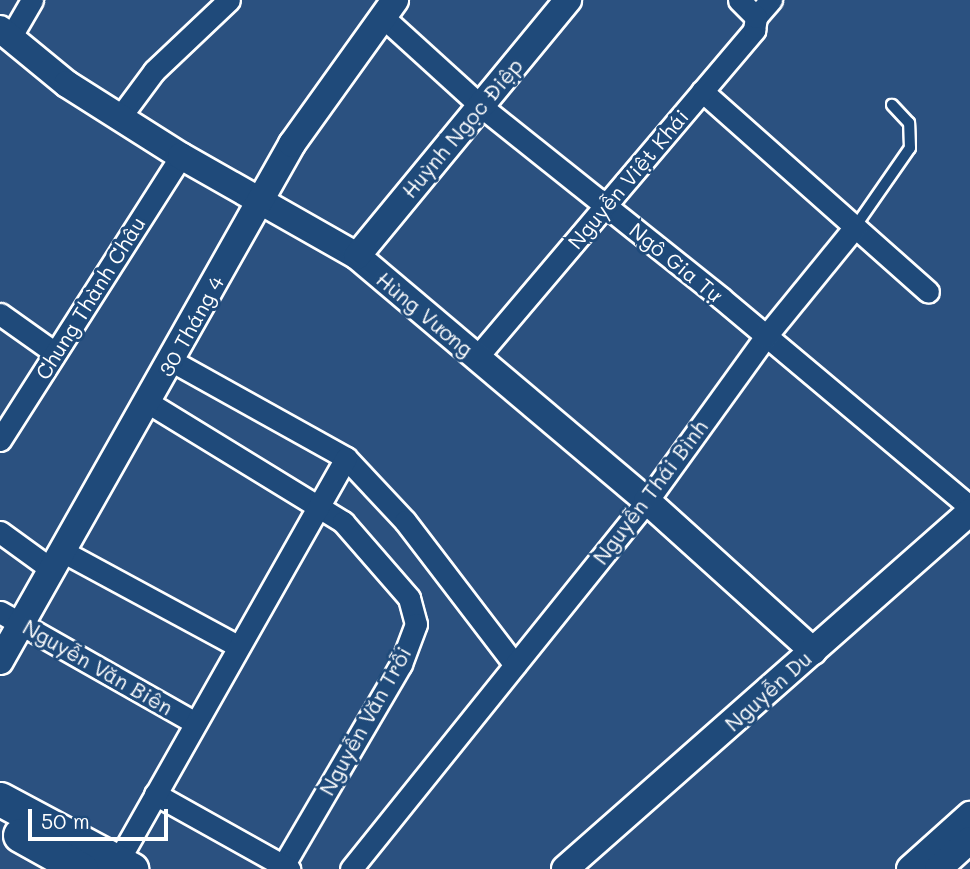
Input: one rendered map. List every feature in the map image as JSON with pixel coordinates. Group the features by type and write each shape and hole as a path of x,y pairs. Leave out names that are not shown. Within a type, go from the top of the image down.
{"main road":[{"path":"0,799 124,865"},
{"path":"0,824 81,869"}],"street":[{"path":"5,33 32,0"},
{"path":"120,117 154,71 229,0"},
{"name":"Huỳnh Ngọc Điệp","path":"357,256 568,0"},
{"path":"739,0 756,17"},
{"name":"Nguyễn Việt Khái","path":"477,357 754,30 756,17 771,0"},
{"name":"Ngô Gia Tự","path":"389,8 482,107 766,336 970,509"},
{"name":"30 Tháng 4","path":"0,661 149,403 292,144 389,8"},
{"name":"Hùng Vương","path":"5,33 67,84 181,156 357,256 647,500 813,651"},
{"path":"702,91 928,292"},
{"name":"Chung Thành Châu","path":"0,440 181,156"},
{"name":"Nguyễn Thái Bình","path":"351,869 647,500 766,336 855,227"},
{"path":"0,314 55,354"},
{"path":"172,362 346,458 405,521 514,665"},
{"name":"Nguyễn Văn Trỗi","path":"149,403 319,504 343,522 394,575 410,598 416,624 401,664 284,868"},
{"path":"124,865 155,794 346,458"},
{"name":"Nguyễn Du","path":"565,869 970,509"},
{"path":"0,532 238,646"},
{"name":"Nguyễn Văn Biên","path":"0,612 195,723"},
{"path":"155,794 284,868"},
{"path":"910,869 970,815"},
{"path":"938,869 970,840"}],"lane":[{"name":"Nguyễn Thái Bình","path":"855,227 910,148 909,123 892,104"}]}
